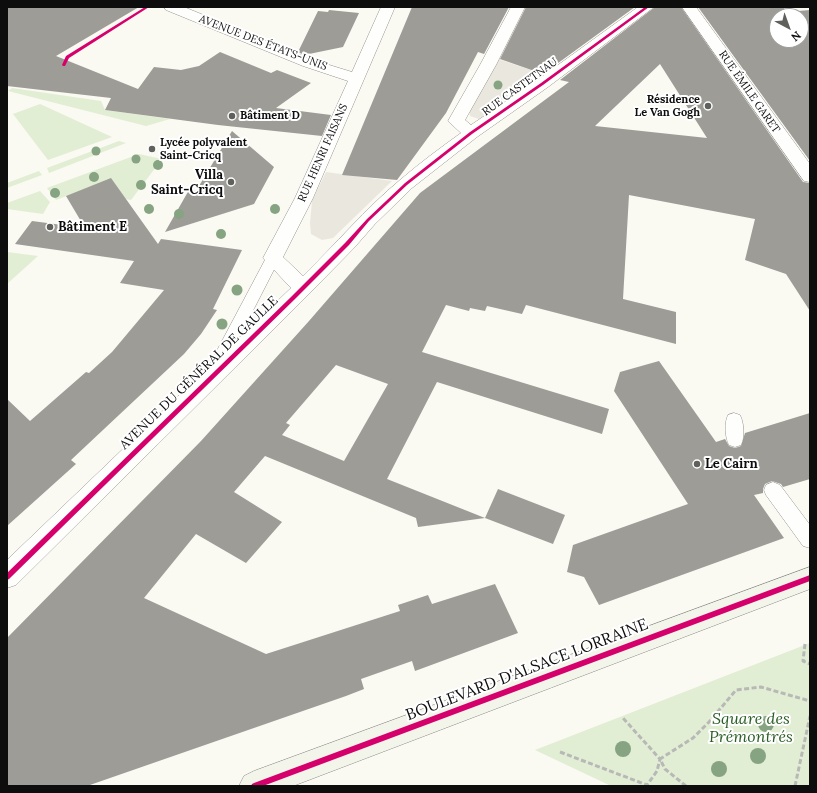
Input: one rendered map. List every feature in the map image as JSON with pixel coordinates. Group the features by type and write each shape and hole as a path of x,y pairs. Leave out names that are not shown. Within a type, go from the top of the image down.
{"main road":[{"name":"BOULEVARD D'ALSACE LORRAINE","path":"254,786 810,578"}],"street":[{"name":"AVENUE DES ÉTATS-UNIS","path":"171,7 308,62 356,78"},
{"name":"RUE HENRI FAISANS","path":"273,258 304,198 388,7"},
{"name":"RUE CASTETNAU","path":"471,133 456,121 488,65 518,7"},
{"name":"RUE CASTETNAU","path":"406,184 471,133 551,78 646,7"},
{"name":"RUE ÉMILE GARET","path":"689,7 805,162 810,177"},
{"name":"AVENUE DU GÉNÉRAL DE GAULLE","path":"7,577 303,288 347,244 368,220 406,184"},
{"path":"273,258 303,288"}],"lane":[{"path":"211,377 273,258"},
{"path":"734,420 735,440"},
{"path":"773,490 810,540"}],"path":[{"path":"805,644 803,661 810,664"},
{"path":"560,752 647,784 657,771 660,759 692,738 709,722 736,690 761,687 810,701"},
{"path":"795,786 810,716"},
{"path":"622,717 660,759 665,768 686,786"}],"green space":[{"path":"12,88 101,101 105,110 170,119 146,126 8,91"},
{"path":"40,104 112,137 48,160 13,114"},
{"path":"119,141 126,143 49,173 47,168"},
{"path":"139,154 162,159 131,200 125,199 111,179 56,200 47,188"},
{"path":"39,171 42,175 7,188 7,183"},
{"path":"40,191 50,202 43,214 7,209 7,203"},
{"path":"7,252 38,256 7,284"},
{"name":"Square des Prémontrés","path":"810,643 810,786 611,786 535,750"}],"shaded area":[{"path":"498,59 543,74 479,119 470,116 469,110"},
{"path":"326,172 392,181 333,238 322,240 311,234 310,223 312,201"}],"building":[{"path":"7,7 139,7 56,56 138,89 154,67 181,70 199,66 220,52 271,73 277,70 311,83 276,108 331,115 322,136 218,125 105,110 111,98 7,86"},
{"path":"412,7 509,7 484,54 478,52 446,113 397,180 342,175"},
{"path":"526,7 635,7 543,74 500,59"},
{"path":"655,7 681,7 803,182 810,183 810,311 786,274 745,260 755,219 629,195 623,299 676,312 676,344 526,305 522,314 487,306 485,311 470,308 469,311 446,305 422,352 609,409 602,434 437,382 387,479 485,518 418,527 416,518 265,456 234,492 282,522 246,563 196,534 144,598 266,654 400,611 398,605 428,595 432,604 495,584 518,633 415,671 412,661 361,679 364,689 87,786 7,786 7,638 201,441 309,321 420,193 569,82 560,80","holes":["660,64 707,138 595,126","336,365 388,384 344,461 282,435 290,425 286,423"]},
{"path":"698,7 783,7 784,8 769,8 769,48 809,48 810,10 810,161"},
{"path":"329,10 359,13 343,47 304,55 298,52 318,11 328,12"},
{"path":"232,131 274,167 254,204 165,232 189,190 196,191"},
{"path":"111,178 158,244 161,239 242,250 213,309 217,310 201,334 184,354 71,460 76,464 7,526 7,399 30,421 86,372 89,373 112,352 164,290 120,283 134,261 15,244 32,221 85,228 66,196"},
{"path":"659,361 716,442 725,439 729,446 735,448 741,446 745,433 810,413 810,479 783,487 781,484 772,481 765,484 763,493 754,495 784,538 599,605 584,577 567,572 573,545 688,504 614,391 620,372"},
{"path":"498,489 565,515 553,544 485,518"}],"cycle path":[{"path":"64,65 67,57 147,7"},
{"path":"7,577 293,298 347,244 368,220 406,184 471,133 542,84 647,7"},
{"path":"254,786 810,578"}],"place":[{"name":"Résidence Le Van Gogh","path":"708,106"},
{"name":"Bâtiment D","path":"232,116"},
{"name":"Lycée polyvalent Saint-Cricq","path":"152,149"},
{"name":"Villa Saint-Cricq","path":"231,182"},
{"name":"Bâtiment E","path":"50,227"},
{"name":"Le Cairn","path":"697,464"}]}
